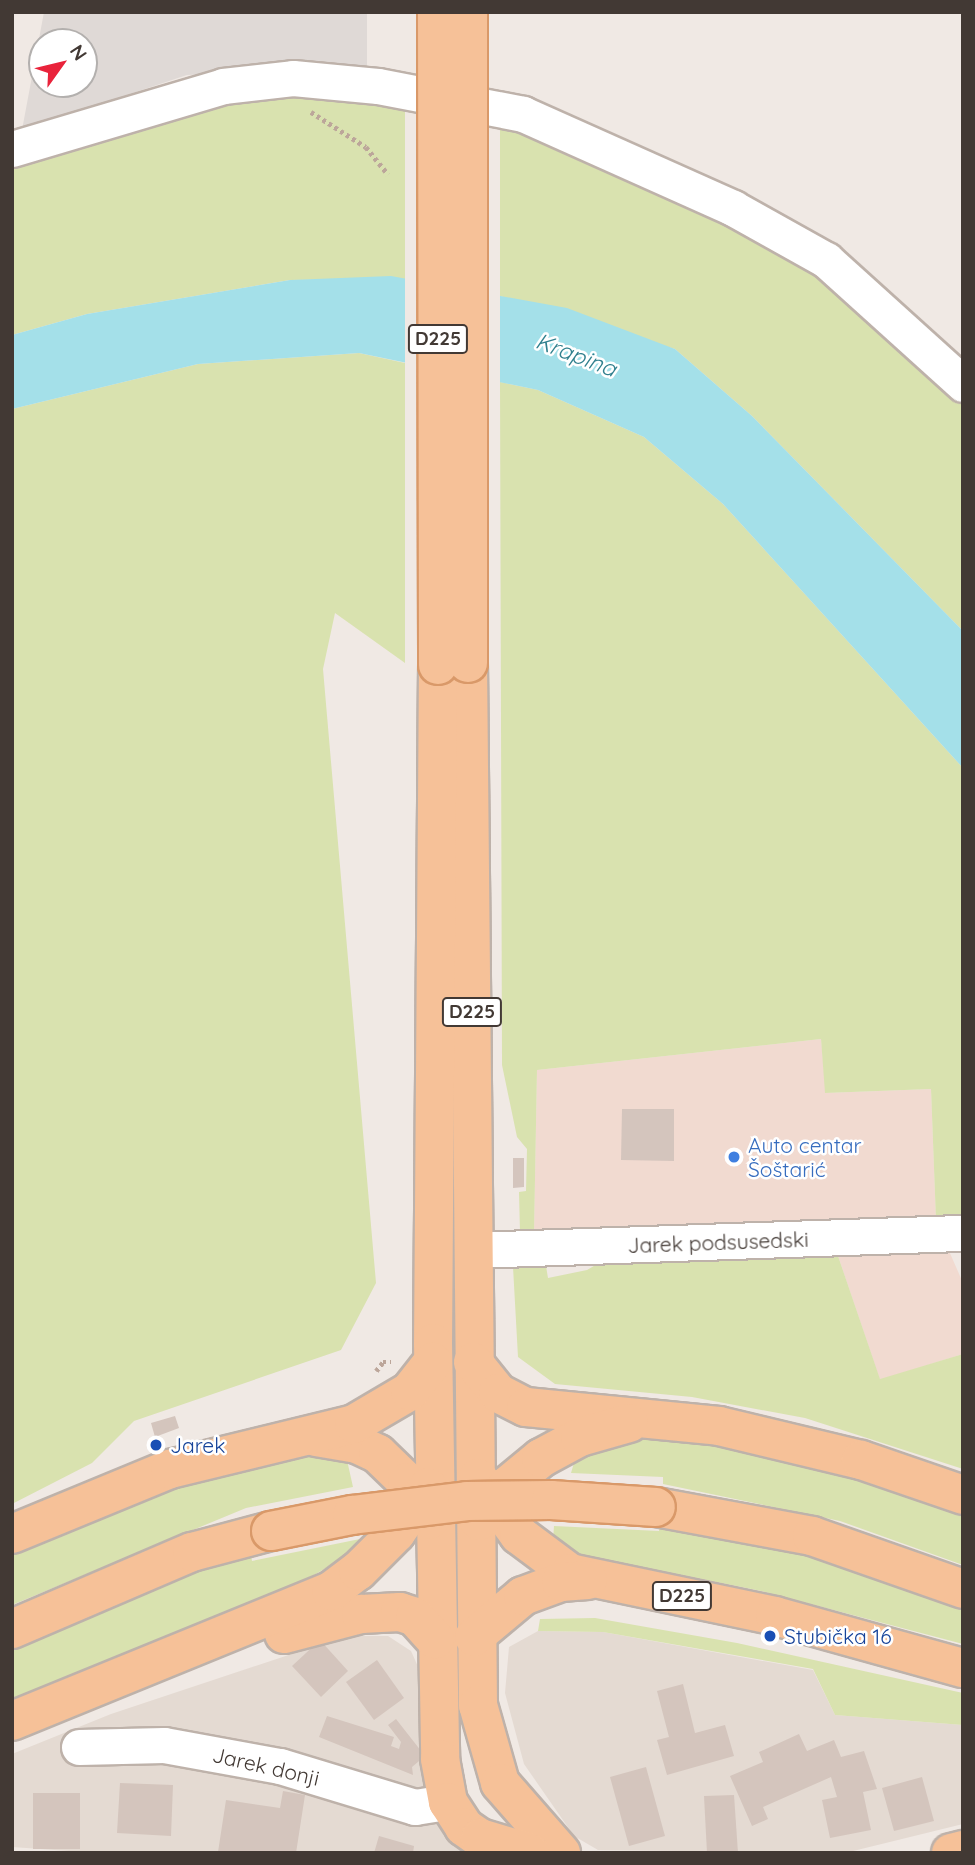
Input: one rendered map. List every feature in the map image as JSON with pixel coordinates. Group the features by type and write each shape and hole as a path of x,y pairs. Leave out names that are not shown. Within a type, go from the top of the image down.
{"main road":[{"name":"D225","path":"438,12 453,664 473,1250 473,1368"},
{"name":"D225","path":"468,12 433,1362 454,1431 480,1500 538,1554 588,1580 775,1616 963,1668"},
{"path":"12,1534 170,1469 226,1452 314,1436 354,1424 394,1403 433,1362"},
{"path":"433,1362 429,1501 440,1759 448,1802 464,1827 480,1838 530,1853"},
{"path":"473,1368 498,1393 526,1407 652,1418 793,1443 963,1495"},
{"path":"12,1721 206,1641 311,1602 338,1586 429,1501 473,1368"},
{"path":"473,1368 480,1500 474,1637 478,1705 487,1747 511,1800 561,1853"},
{"path":"435,1625 453,1564 480,1500 555,1449 600,1429 652,1418"},
{"path":"314,1436 357,1444 378,1454 429,1501 453,1564 474,1637"},
{"path":"12,1629 192,1552 271,1531 352,1515 467,1501 585,1501 656,1507 812,1536 963,1589"},
{"path":"474,1637 523,1596 561,1582 588,1580"},
{"path":"206,1641 264,1642 330,1620 383,1612 415,1617 435,1625"},
{"path":"448,1802 472,1782 487,1747"},
{"path":"951,1853 963,1850"}],"street":[{"path":"12,149 223,86 293,78 378,86 523,114 733,208 826,260 963,384"},
{"name":"Jarek podsusedski","path":"473,1250 963,1233"},
{"name":"Jarek donji","path":"79,1746 164,1745 280,1766 415,1807 448,1802"}],"path":[{"path":"309,111 366,147 388,174"}],"shaded area":[{"path":"44,12 367,12 367,67 187,75 22,130 28,98 98,98 98,28 41,28"},
{"name":"Auto centar Šoštarić","path":"821,1039 826,1093 931,1089 936,1221 963,1283 963,1354 880,1380 837,1253 534,1234 537,1070"},
{"path":"538,1631 603,1632 813,1670 835,1715 963,1725 963,1824 845,1853 598,1850 574,1836 524,1764 505,1693 509,1647"},
{"path":"346,1636 388,1636 411,1651 424,1680 429,1765 493,1853 97,1853 12,1847 12,1754 111,1714"}],"green space":[{"path":"289,89 405,101 405,279 290,280 87,314 12,335 12,157 122,124"},
{"path":"500,115 760,227 963,390 963,631 752,416 675,349 500,296"},
{"path":"359,353 405,363 405,663 335,613 323,669 376,1283 341,1350 134,1421 92,1463 12,1504 12,409 198,364"},
{"path":"500,382 538,390 644,437 723,504 963,768 963,1219 936,1221 931,1089 825,1093 821,1039 537,1070 534,1234 520,1232 519,1192 526,1191 527,1149 517,1137 502,1065"},
{"path":"837,1253 880,1379 963,1354 963,1469 805,1418 692,1397 555,1384 518,1357 513,1267 534,1258 545,1260 548,1278 587,1270 606,1259"},
{"path":"626,1436 681,1438 793,1457 882,1483 963,1516 963,1565 840,1521 663,1484 663,1477 571,1473 578,1449"},
{"path":"323,1454 347,1460 353,1487 246,1508 12,1605 12,1553 208,1474 276,1459"},
{"path":"660,1525 784,1548 889,1580 963,1611 963,1644 761,1591 578,1554 553,1540 554,1526 659,1531"},
{"path":"360,1539 339,1560 296,1586 12,1699 12,1650 183,1576 251,1555 252,1561"},
{"path":"595,1618 737,1643 963,1693 963,1725 835,1715 813,1669 603,1632 538,1631 540,1619"}],"water":[{"name":"Krapina","path":"391,276 567,308 675,349 752,416 963,631 963,768 723,504 644,437 538,390 359,353 198,364 12,409 12,335 87,314 290,280"}],"pier":[{"path":"405,275 500,292 500,386 405,367"}],"building":[{"path":"622,1109 674,1109 674,1161 621,1160"},
{"path":"513,1158 524,1158 524,1187 513,1188"},
{"path":"175,1416 179,1428 155,1437 151,1423"},
{"path":"320,1640 348,1671 321,1697 292,1666"},
{"path":"377,1660 404,1698 374,1720 346,1682"},
{"path":"683,1684 695,1733 725,1725 734,1756 667,1775 657,1740 669,1737 657,1691"},
{"path":"327,1716 394,1737 391,1746 399,1749 401,1742 388,1725 396,1719 425,1756 412,1767 413,1775 319,1737"},
{"path":"799,1734 807,1751 834,1740 841,1757 864,1751 877,1789 863,1792 871,1830 830,1838 822,1800 837,1797 831,1777 763,1807 768,1819 752,1826 730,1776 763,1762 759,1752"},
{"path":"646,1767 665,1836 629,1846 610,1777"},
{"path":"922,1777 934,1821 894,1831 882,1788"},
{"path":"120,1783 173,1785 171,1836 117,1833"},
{"path":"283,1791 305,1795 296,1853 218,1852 226,1800 280,1808"},
{"path":"33,1793 80,1793 80,1849 33,1849"},
{"path":"734,1795 738,1853 707,1853 704,1796"},
{"path":"379,1836 414,1846 413,1853 374,1853"}],"place":[{"name":"Auto centar Šoštarić","path":"734,1157"},
{"name":"Jarek","path":"156,1445"},
{"name":"Stubička 16","path":"770,1636"}]}
